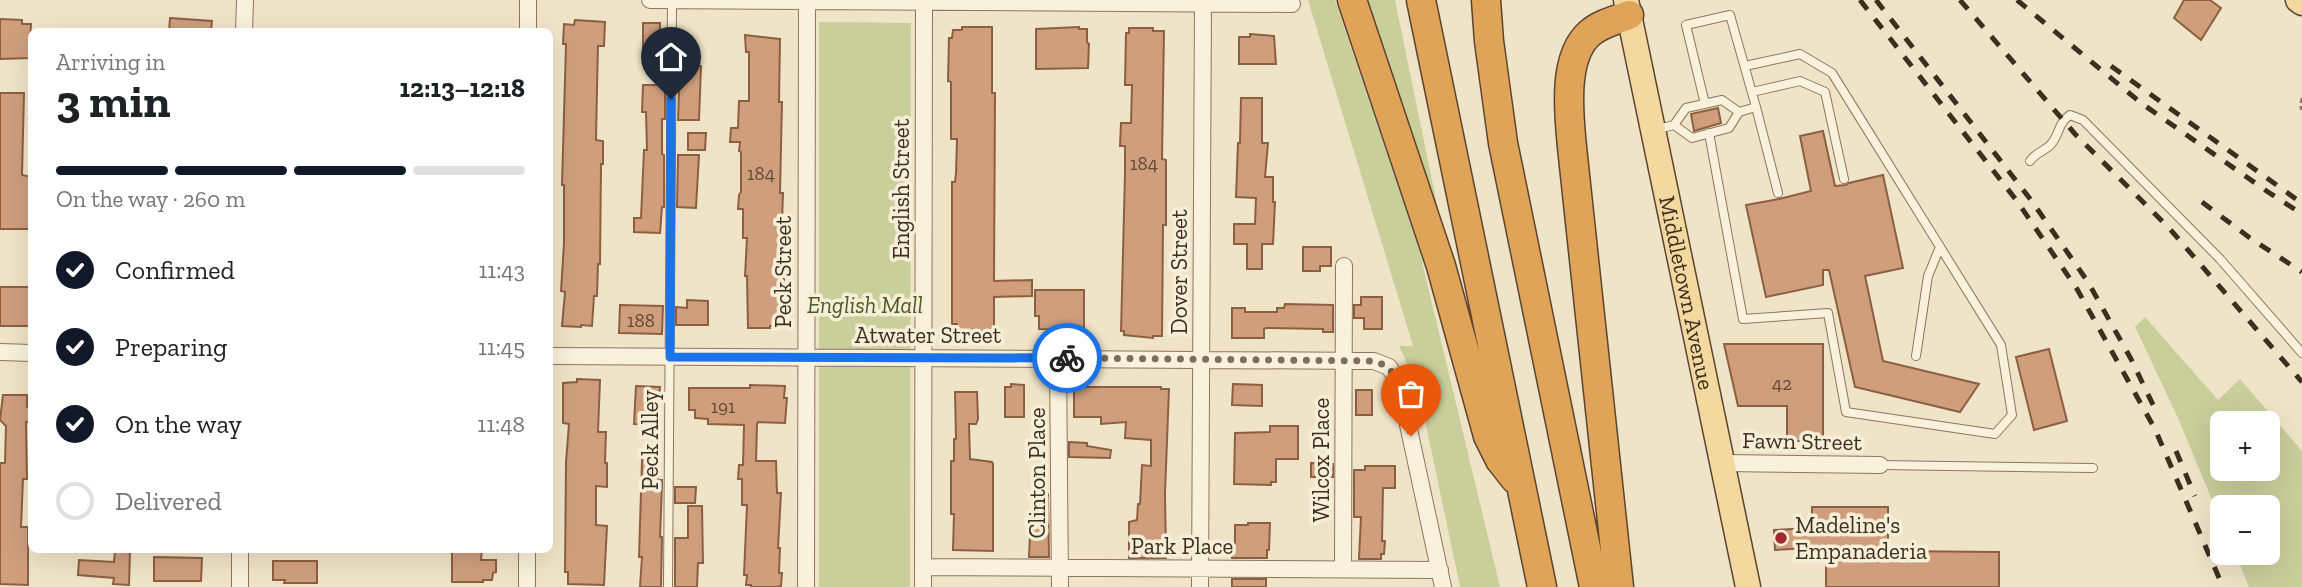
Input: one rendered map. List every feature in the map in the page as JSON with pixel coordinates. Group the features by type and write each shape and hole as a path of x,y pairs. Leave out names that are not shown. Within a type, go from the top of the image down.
{"highway":[{"path":"1352,0 1441,266 1488,436 1500,460 1521,486"},
{"path":"1421,0 1542,587"},
{"path":"1486,0 1503,143 1594,587"},
{"path":"1619,587 1572,148 1569,97 1574,61 1587,36 1627,7"}],"main road":[{"name":"Middletown Avenue","path":"1627,7 1663,128 1748,587"}],"street":[{"path":"244,28 245,0"},
{"path":"528,0 528,28"},
{"path":"650,0 1203,2 1292,5"},
{"name":"Peck Street","path":"806,587 807,0"},
{"name":"English Street","path":"923,1 923,587"},
{"name":"Dover Street","path":"1200,587 1203,2"},
{"name":"Wilcox Place","path":"1343,569 1344,267"},
{"path":"0,352 28,353"},
{"name":"Atwater Street","path":"553,356 1374,361 1389,367 1399,383 1440,570"},
{"name":"Clinton Place","path":"1058,358 1060,587"},
{"name":"Fawn Street","path":"1724,463 1880,465"},
{"path":"240,553 240,587"},
{"path":"527,553 527,587"},
{"name":"Park Place","path":"923,568 1440,570"},
{"path":"1440,570 1443,587"}],"lane":[{"name":"Peck Alley","path":"668,587 672,0"},
{"path":"1705,104 1686,25 1730,15 1777,193"},
{"path":"1709,133 1743,319 1828,313 1846,412 1995,434 2012,415 2001,345 1832,73 1800,54 1745,66"},
{"path":"1752,92 1800,81 1825,92 1844,179"},
{"path":"1739,112 1723,100 1686,108 1663,128 1692,138 1729,128 1739,112 1756,107"},
{"path":"2031,161 2054,142 2063,120 2070,115 2082,120 2103,138 2220,259 2302,353"},
{"path":"1916,356 1928,276 1940,247"},
{"path":"1880,465 2093,468"}],"path":[{"path":"2302,98 2302,110"}],"green space":[{"path":"1308,0 1335,0 1419,249 1500,587 1460,587 1418,387 1399,346 1413,346"},
{"path":"1363,0 1395,0 1441,224"},
{"name":"English Mall","path":"819,22 911,23 910,587 819,587"},
{"path":"2145,317 2218,400 2240,379 2268,411 2210,411 2210,481 2280,481 2280,425 2302,451 2302,587 2249,587 2240,565 2280,565 2280,495 2210,495 2178,418 2135,327"}],"building":[{"path":"2184,0 2210,0 2221,8 2201,40 2174,18"},
{"path":"170,18 212,21 211,28 169,28"},
{"path":"0,19 22,20 22,24 31,24 31,28 28,28 28,58 0,59"},
{"path":"575,20 605,22 604,46 598,46 597,89 596,140 603,141 600,264 592,326 581,327 562,326 565,292 561,291 564,243 564,24 574,25"},
{"path":"643,23 660,23 660,58 643,58"},
{"path":"962,27 992,27 992,93 995,93 994,281 1032,280 1032,296 994,297 994,331 957,331 957,324 952,324 952,182 955,182 957,139 951,139 949,38 952,38 953,30 962,30"},
{"path":"1129,28 1164,31 1162,159 1166,160 1166,225 1163,225 1162,336 1153,338 1124,335 1124,331 1121,331 1125,146 1120,146 1121,123 1131,123 1132,85 1125,85 1126,33 1129,33"},
{"path":"1036,29 1087,29 1088,68 1036,69"},
{"path":"1250,34 1274,36 1276,64 1239,64 1239,37 1250,37"},
{"path":"745,35 780,39 780,193 783,193 781,250 784,250 784,316 781,316 781,326 770,328 748,328 745,276 747,238 743,238 743,209 738,209 741,192 741,152 740,142 730,142 731,128 738,128 739,101 749,101 749,52 746,52"},
{"path":"680,66 701,66 699,120 678,120"},
{"path":"643,85 665,85 665,119 662,119 664,207 660,233 634,232 634,218 641,218 644,150 647,150 646,112 642,112"},
{"path":"0,93 24,93 22,175 28,176 28,229 0,229"},
{"path":"1241,98 1262,98 1262,143 1268,143 1265,177 1273,177 1273,244 1262,244 1262,269 1247,269 1247,244 1234,244 1234,224 1255,224 1256,198 1236,197"},
{"path":"1718,108 1721,123 1694,131 1691,114"},
{"path":"1823,131 1835,186 1883,175 1903,268 1865,276 1883,361 1979,384 1960,412 1855,387 1829,270 1823,270 1823,285 1766,297 1746,205 1811,191 1800,136"},
{"path":"688,133 706,133 705,150 688,150"},
{"path":"678,155 699,155 696,208 677,207"},
{"path":"1303,247 1331,247 1331,266 1320,266 1320,271 1303,271"},
{"path":"0,287 28,287 28,326 0,326"},
{"path":"1035,290 1084,290 1084,330 1039,329 1039,316 1035,316"},
{"path":"1361,297 1382,297 1382,329 1364,329 1364,318 1354,318 1354,305 1361,305"},
{"path":"687,300 708,301 708,325 676,325 676,307 687,308"},
{"path":"1285,304 1333,305 1333,332 1323,332 1323,329 1266,328 1264,338 1232,338 1232,308 1245,308 1245,312 1277,312 1277,308 1284,308"},
{"path":"620,305 663,306 662,334 619,333"},
{"path":"1724,344 1823,344 1823,441 1787,441 1787,406 1738,406"},
{"path":"2049,349 2067,421 2034,430 2016,357"},
{"path":"577,379 600,380 598,432 606,432 607,487 596,486 596,525 607,526 604,585 568,584 568,572 565,572 569,424 563,423 563,383 577,382"},
{"path":"1011,384 1024,385 1024,417 1005,417 1005,387 1011,387"},
{"path":"1233,384 1262,385 1262,406 1232,405"},
{"path":"750,385 785,386 784,398 787,398 785,423 757,424 756,461 776,461 777,493 781,493 778,548 779,573 782,573 781,586 776,587 751,587 746,585 747,575 744,575 747,505 742,505 742,479 738,479 739,465 743,465 744,425 708,424 708,419 695,418 695,410 689,410 689,388 750,388"},
{"path":"636,386 660,387 658,425 634,424"},
{"path":"1074,387 1169,389 1165,493 1166,558 1129,558 1129,522 1137,520 1142,465 1151,466 1151,440 1125,438 1126,422 1101,424 1101,417 1074,417"},
{"path":"1356,390 1372,390 1372,415 1356,415"},
{"path":"955,392 977,392 978,419 976,424 969,424 970,459 993,464 993,551 953,550 951,461 954,461 956,439"},
{"path":"3,395 27,395 27,479 23,479 21,527 28,527 28,585 0,584 0,463 5,463 6,426 0,420"},
{"path":"1270,426 1298,426 1298,459 1276,459 1276,482 1271,482 1271,485 1234,484 1235,433 1270,432"},
{"path":"1069,442 1087,443 1087,446 1111,450 1110,458 1069,457"},
{"path":"642,460 659,461 658,480 662,480 661,587 640,587"},
{"path":"1311,463 1333,464 1333,477 1311,477"},
{"path":"1365,466 1395,466 1395,488 1383,488 1382,541 1385,541 1381,559 1359,559 1361,517 1354,517 1354,470 1365,470"},
{"path":"675,487 696,487 695,503 675,503"},
{"path":"1048,494 1049,557 1029,557 1030,535 1033,535 1033,495"},
{"path":"688,506 702,506 703,563 698,563 697,587 675,587 675,538 688,538"},
{"path":"1812,507 1888,507 1888,551 1999,552 1999,587 1826,587 1826,547 1775,550 1774,530 1812,528"},
{"path":"1270,523 1267,558 1232,558 1235,525"},
{"path":"115,553 130,553 129,585 113,584 114,578 78,575 79,560 114,562"},
{"path":"452,553 482,553 481,560 496,560 496,572 493,573 492,580 452,582"},
{"path":"154,557 202,558 201,581 154,581"},
{"path":"273,561 317,561 317,583 284,583 285,580 273,580"},
{"path":"1232,579 1266,579 1266,587 1232,587"}],"railway":[{"path":"1860,0 2017,201 2077,289 2155,429 2223,587"},
{"path":"1876,0 2031,200 2088,282 2131,359 2156,411"},
{"path":"1960,0 2075,134 2169,228 2302,382"},
{"path":"2017,0 2141,103 2302,214"},
{"path":"2111,66 2296,199"},
{"path":"2202,202 2302,272"},
{"path":"2176,451 2195,496"}],"way so far":[{"path":"1067,358 1374,361 1389,367 1399,383 1411,436"}],"place":[{"name":"Madeline's Empanaderia","path":"1781,538"}],"route":[{"path":"671,99 670,357 1067,358"}]}
